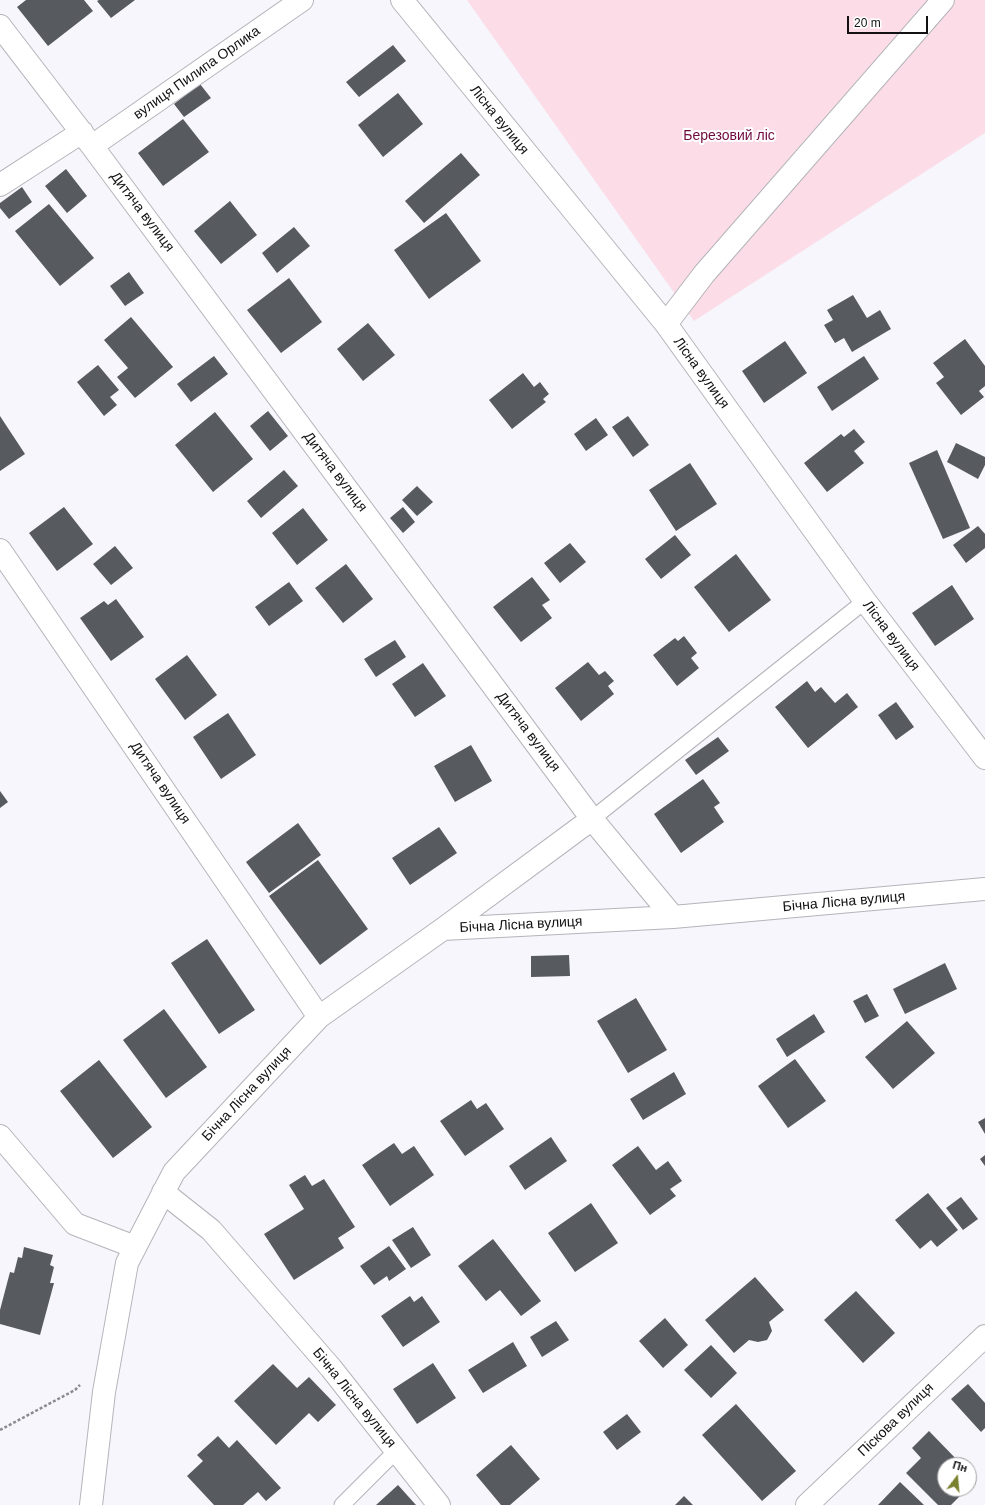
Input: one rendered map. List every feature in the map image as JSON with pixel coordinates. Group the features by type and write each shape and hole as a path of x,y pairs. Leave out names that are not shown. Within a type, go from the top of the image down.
{"street":[{"name":"вулиця Пилипа Орлика","path":"0,185 87,139 302,0"},
{"name":"Лісна вулиця","path":"402,0 666,324 865,601 985,758"},
{"path":"666,324 704,274 943,0"},
{"name":"Дитяча вулиця","path":"0,26 87,139 592,819 673,916"},
{"name":"Дитяча вулиця","path":"0,550 319,1017"},
{"path":"443,929 592,819"},
{"name":"Бічна Лісна вулиця","path":"91,1505 104,1392 127,1263 174,1172 319,1017 443,929 673,916 985,889"},
{"path":"0,1136 75,1224 135,1247"},
{"name":"Бічна Лісна вулиця","path":"163,1192 211,1230 331,1368 438,1505"},
{"name":"Піскова вулиця","path":"807,1505 985,1336"}],"lane":[{"path":"592,819 865,601"},
{"path":"342,1505 396,1450"}],"path":[{"path":"0,1430 75,1390 80,1384"}],"green space":[{"name":"Березовий ліс","path":"467,0 985,0 985,133 694,321"}],"building":[{"path":"26,0 84,0 93,11 48,46 17,7"},
{"path":"135,0 111,18 97,1"},
{"path":"393,45 406,61 359,97 346,82"},
{"path":"200,84 211,98 184,117 174,104"},
{"path":"398,93 423,124 383,157 358,125"},
{"path":"183,119 209,152 163,186 138,153"},
{"path":"461,153 480,175 424,223 405,201"},
{"path":"66,169 87,196 67,213 45,186"},
{"path":"22,187 32,202 9,219 0,208 0,203"},
{"path":"230,201 257,235 221,264 194,231"},
{"path":"49,204 94,258 60,286 15,231"},
{"path":"446,213 481,261 429,299 394,250"},
{"path":"294,227 310,246 277,273 262,253"},
{"path":"129,272 144,293 125,306 110,286"},
{"path":"289,278 322,322 281,353 247,310"},
{"path":"853,295 867,318 880,310 891,329 852,352 844,338 835,343 824,325 833,320 827,310"},
{"path":"131,317 173,367 135,398 117,377 128,368 104,340"},
{"path":"368,323 395,355 363,381 337,349"},
{"path":"965,339 985,366 985,386 979,391 984,397 961,415 936,383 944,377 933,363"},
{"path":"785,341 807,373 764,403 742,371"},
{"path":"214,356 228,374 191,402 177,384"},
{"path":"864,356 879,379 832,411 817,387"},
{"path":"98,365 119,390 110,397 117,405 104,416 77,382"},
{"path":"523,373 534,387 540,382 549,394 543,399 546,402 512,429 489,400"},
{"path":"268,411 288,436 270,451 250,426"},
{"path":"215,412 253,459 213,492 175,445"},
{"path":"0,416 25,454 0,471"},
{"path":"628,416 649,445 633,457 612,427"},
{"path":"596,418 608,435 586,451 574,434"},
{"path":"854,429 865,442 854,451 864,463 827,492 804,463 841,434 844,437"},
{"path":"956,443 985,457 985,465 978,479 947,462"},
{"path":"937,450 970,528 943,539 909,463"},
{"path":"690,463 717,504 676,531 649,490"},
{"path":"284,470 298,486 261,518 247,501"},
{"path":"417,486 433,502 417,516 402,500"},
{"path":"64,507 93,544 57,571 29,533"},
{"path":"403,507 415,522 403,533 390,518"},
{"path":"303,508 328,540 297,565 272,533"},
{"path":"978,526 985,534 985,548 966,563 953,545"},
{"path":"675,535 691,555 661,579 645,559"},
{"path":"570,543 586,562 560,583 544,563"},
{"path":"115,546 133,568 111,585 93,564"},
{"path":"736,554 771,600 729,632 694,587"},
{"path":"346,564 373,599 343,623 315,588"},
{"path":"532,577 550,600 542,605 552,618 521,642 493,607"},
{"path":"289,582 303,601 269,626 255,607"},
{"path":"952,585 974,619 935,646 912,613"},
{"path":"116,599 144,637 111,661 80,618 104,601 108,605"},
{"path":"684,636 697,653 691,658 699,668 677,686 653,655 675,638 678,641"},
{"path":"395,640 406,657 376,677 364,659"},
{"path":"187,655 217,695 185,720 155,679"},
{"path":"588,662 599,675 605,671 614,681 608,686 614,694 581,721 555,688"},
{"path":"423,663 446,696 415,717 392,684"},
{"path":"807,681 815,692 821,687 835,703 847,693 858,707 808,748 775,707"},
{"path":"896,702 914,727 896,740 878,715"},
{"path":"228,713 256,755 221,779 193,737"},
{"path":"718,737 729,751 696,775 685,760"},
{"path":"471,745 492,781 455,802 434,766"},
{"path":"703,779 720,803 714,807 724,822 681,853 654,814"},
{"path":"0,791 8,802 0,808"},
{"path":"298,823 321,855 269,893 246,862"},
{"path":"439,827 457,853 410,885 392,858"},
{"path":"318,860 368,929 320,965 269,896"},
{"path":"207,939 255,1010 219,1034 171,963"},
{"path":"569,955 570,976 531,977 531,956"},
{"path":"945,963 957,989 905,1014 893,989"},
{"path":"867,994 879,1016 865,1023 853,1001"},
{"path":"636,998 667,1050 628,1073 597,1021"},
{"path":"164,1009 207,1067 166,1098 123,1040"},
{"path":"814,1014 825,1032 787,1057 776,1039"},
{"path":"907,1021 935,1053 893,1089 865,1057"},
{"path":"795,1059 826,1101 788,1128 758,1086"},
{"path":"99,1060 152,1127 113,1158 60,1091"},
{"path":"674,1072 686,1094 643,1120 630,1099"},
{"path":"471,1100 477,1109 486,1103 504,1129 465,1156 440,1121"},
{"path":"985,1118 985,1134 978,1122"},
{"path":"551,1137 567,1161 525,1190 509,1166"},
{"path":"394,1143 402,1154 414,1146 434,1175 390,1206 362,1165"},
{"path":"638,1146 656,1170 668,1161 682,1181 670,1189 676,1196 650,1215 612,1165"},
{"path":"985,1155 985,1166 980,1159"},
{"path":"305,1175 312,1186 324,1179 355,1227 338,1238 344,1248 294,1280 264,1234 304,1209 289,1185"},
{"path":"928,1193 958,1230 937,1247 931,1240 920,1249 895,1220"},
{"path":"961,1197 978,1219 963,1230 946,1208"},
{"path":"591,1203 618,1243 575,1272 548,1233"},
{"path":"413,1227 431,1255 411,1268 392,1240"},
{"path":"493,1239 541,1301 521,1316 500,1290 486,1301 458,1266"},
{"path":"389,1246 406,1269 389,1281 387,1276 374,1285 360,1266"},
{"path":"24,1247 53,1255 50,1265 54,1267 50,1283 54,1283 40,1335 0,1324 0,1310 10,1272 14,1273 18,1257 22,1258"},
{"path":"755,1277 784,1310 769,1322 772,1331 767,1340 758,1342 749,1340 734,1353 705,1320"},
{"path":"856,1291 895,1333 863,1363 824,1320"},
{"path":"410,1296 414,1302 422,1296 440,1322 403,1347 381,1316"},
{"path":"665,1318 688,1345 663,1368 639,1341"},
{"path":"556,1321 569,1340 542,1357 530,1337"},
{"path":"513,1342 527,1366 483,1393 468,1370"},
{"path":"711,1345 737,1373 711,1398 684,1370"},
{"path":"433,1363 456,1398 417,1424 393,1389"},
{"path":"273,1364 297,1388 309,1377 336,1405 318,1422 309,1413 276,1445 234,1401"},
{"path":"968,1384 985,1403 985,1428 981,1432 951,1399"},
{"path":"736,1404 796,1471 762,1501 702,1435"},
{"path":"627,1414 641,1432 617,1450 603,1432"},
{"path":"929,1431 954,1457 937,1457 937,1497 959,1497 951,1505 938,1505 906,1473 921,1458 912,1448"},
{"path":"218,1436 229,1448 237,1440 281,1488 266,1501 258,1492 243,1505 214,1505 187,1476 203,1461 197,1455"},
{"path":"511,1445 540,1479 510,1505 501,1505 476,1475"},
{"path":"900,1482 924,1505 878,1505"},
{"path":"398,1485 416,1505 376,1505"},
{"path":"684,1496 693,1505 675,1505"}]}
